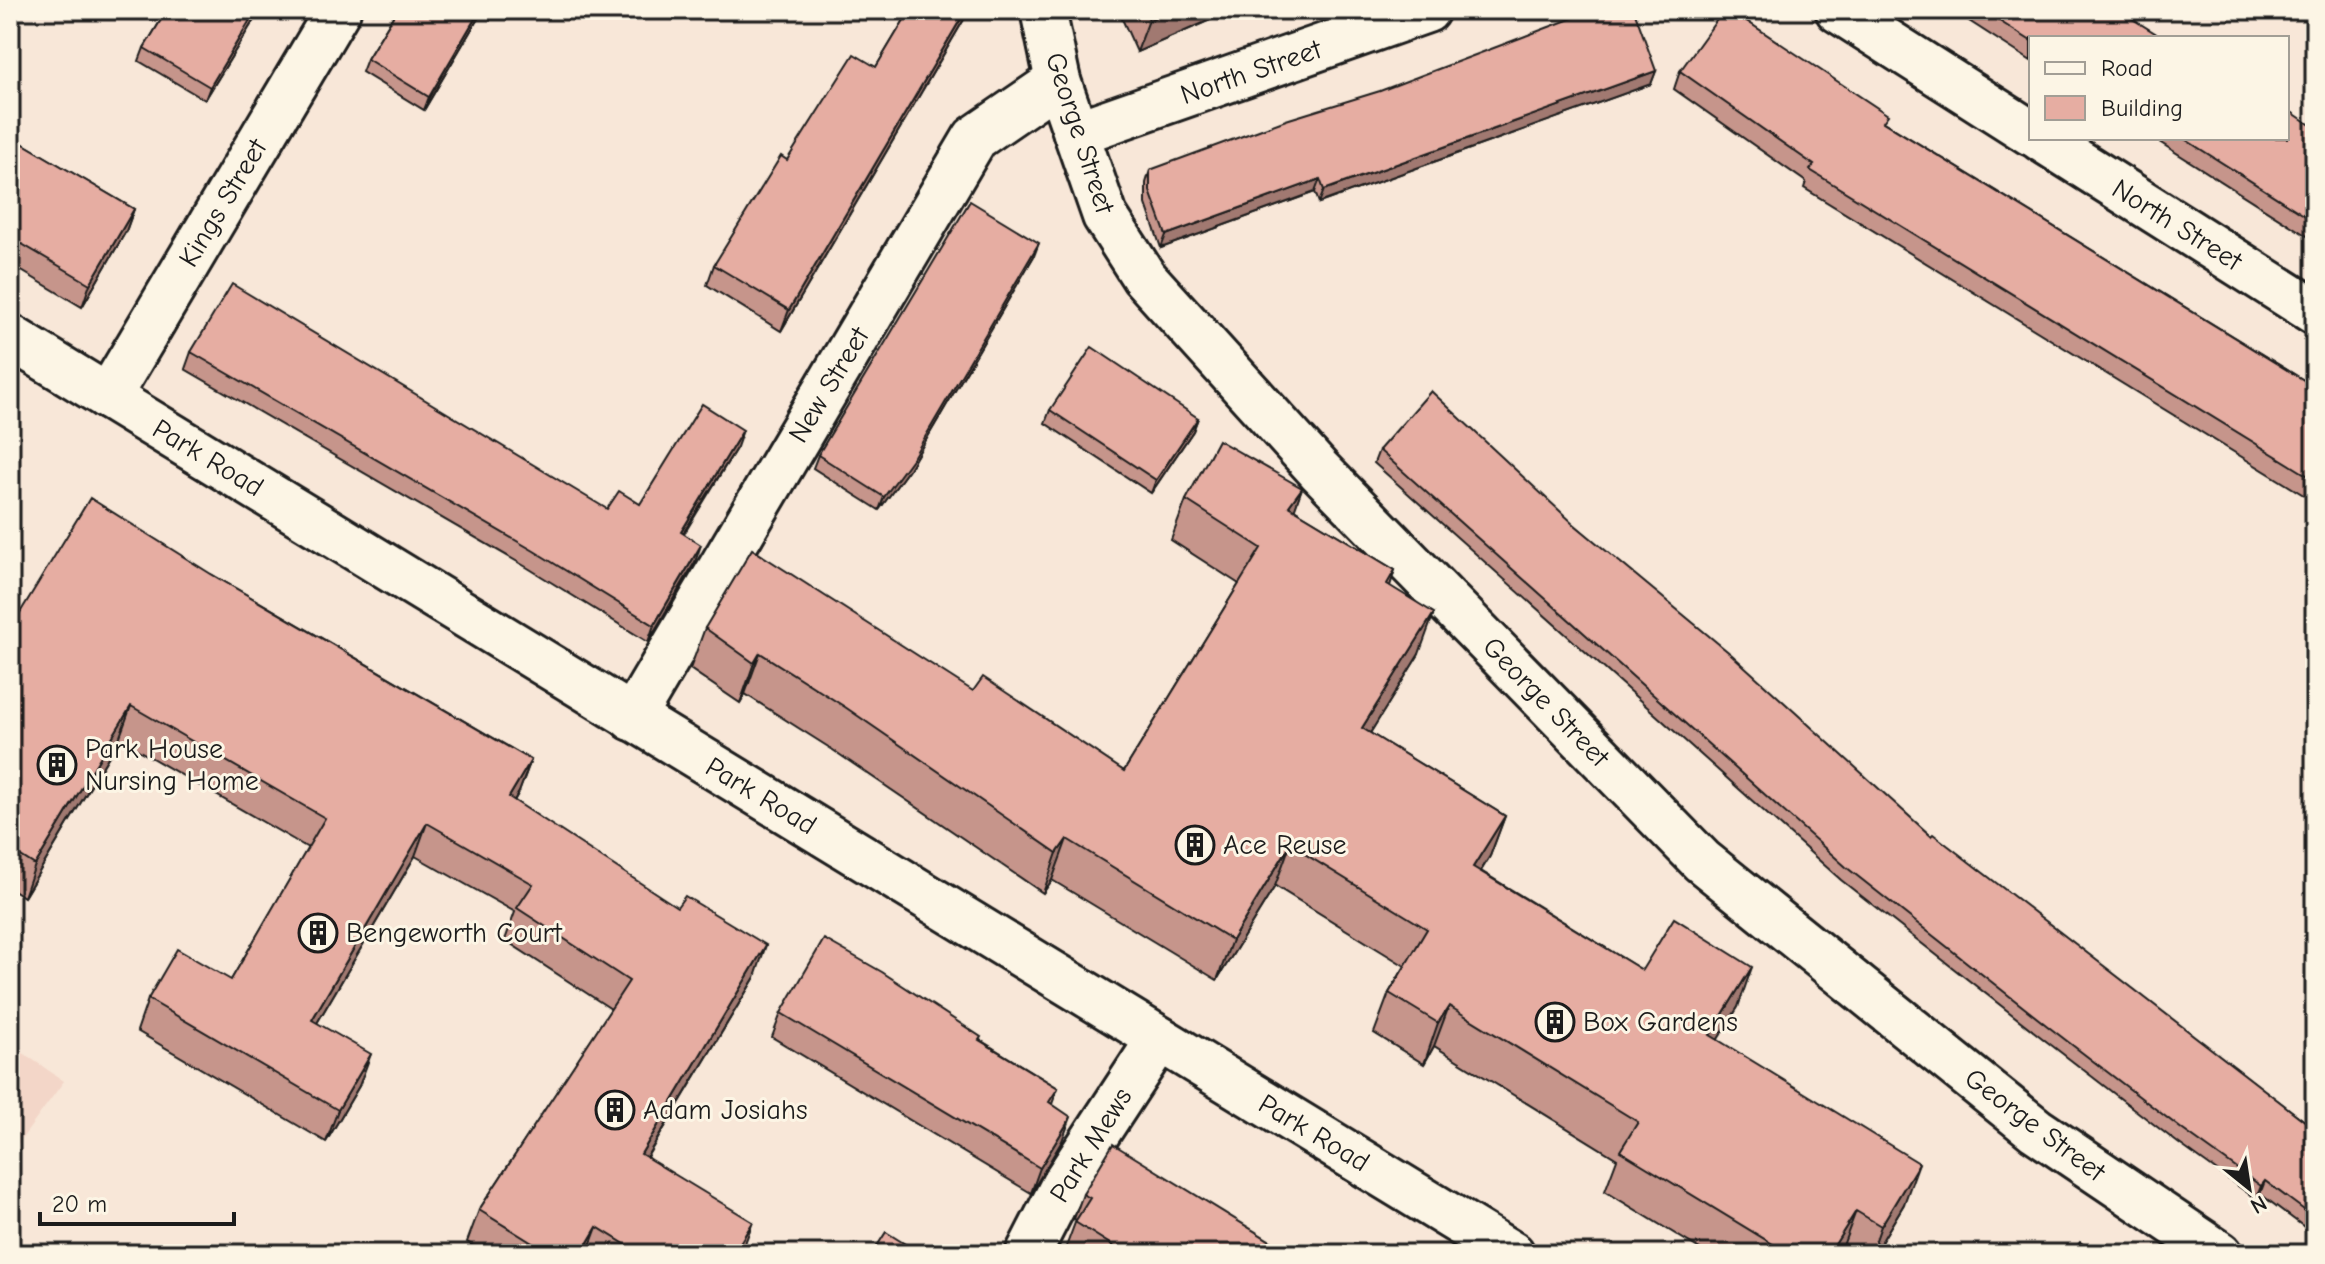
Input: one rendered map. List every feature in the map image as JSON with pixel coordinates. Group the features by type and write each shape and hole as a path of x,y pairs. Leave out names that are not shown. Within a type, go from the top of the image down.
{"street":[{"name":"Kings Street","path":"108,397 338,10"},
{"name":"George Street","path":"1043,10 1058,81 1105,216 1144,277 1319,470 1702,861 2036,1130 2220,1254"},
{"name":"North Street","path":"1076,133 1427,10"},
{"path":"1838,10 2029,132"},
{"name":"New Street","path":"632,718 975,138 1058,81"},
{"name":"North Street","path":"2043,140 2315,312"},
{"name":"Park Road","path":"10,337 1512,1254"},
{"name":"Park Mews","path":"1028,1254 1064,1184 1159,1039"}],"shaded area":[{"path":"10,1044 64,1081 10,1155"}],"building":[{"path":"167,10 256,10 210,87 144,48"},
{"path":"397,10 480,10 429,97 367,59"},
{"path":"910,10 966,10 789,310 714,265 781,156 787,160 854,54 876,67"},
{"path":"1145,10 1171,10 1149,20"},
{"path":"1594,10 1634,10 1656,71 1324,190 1320,179 1166,235 1150,191 1150,170 1286,120 1380,91"},
{"path":"1724,10 1730,10 1888,115 1883,122 2315,387 2315,480 1810,170 1814,165 1680,71"},
{"path":"1982,10 2118,10 2160,36 2029,36 2029,40"},
{"path":"2289,110 2315,128 2315,222 2186,140 2289,140"},
{"path":"10,136 134,209 90,284 10,237"},
{"path":"970,201 1039,243 914,456 884,497 818,455"},
{"path":"232,284 607,509 619,491 640,504 702,404 743,430 681,532 701,545 654,625 534,551 191,352"},
{"path":"1092,347 1198,418 1156,480 1050,410"},
{"path":"1431,391 1575,525 1732,655 1931,836 1933,834 2315,1129 2315,1218 2265,1181 2261,1186 2183,1130 1846,867 1379,450"},
{"path":"1218,440 1302,488 1289,506 1395,570 1387,584 1434,613 1362,728 1505,816 1473,867 1642,970 1674,918 1752,967 1710,1035 1919,1163 1881,1226 1856,1211 1829,1254 1789,1254 1620,1151 1638,1122 1449,1006 1438,1023 1389,993 1427,929 1290,845 1232,940 1067,839 1057,853 845,707 760,653 754,663 705,628 752,549 973,691 983,677 1124,771 1261,548 1186,500"},
{"path":"90,498 211,574 531,760 509,797 677,907 685,896 766,945 641,1154 753,1222 733,1254 641,1254 597,1227 581,1254 550,1254 479,1210 629,981 517,908 533,884 427,823 312,1020 371,1054 338,1110 148,999 177,949 231,980 325,818 131,706 35,865 10,849 10,629"},
{"path":"824,939 882,972 981,1037 979,1040 1058,1088 1049,1102 1071,1117 1040,1168 781,1013"},
{"path":"1113,1144 1292,1254 1126,1254 1075,1222 1090,1198 1083,1194"},
{"path":"886,1232 921,1254 872,1254"},
{"path":"2080,1242 2099,1254 2072,1254"}],"place":[{"name":"Park House Nursing Home","path":"57,765"},
{"name":"Ace Reuse","path":"1195,845"},
{"name":"Bengeworth Court","path":"318,933"},
{"name":"Box Gardens","path":"1555,1022"},
{"name":"Adam Josiahs","path":"615,1110"}]}
